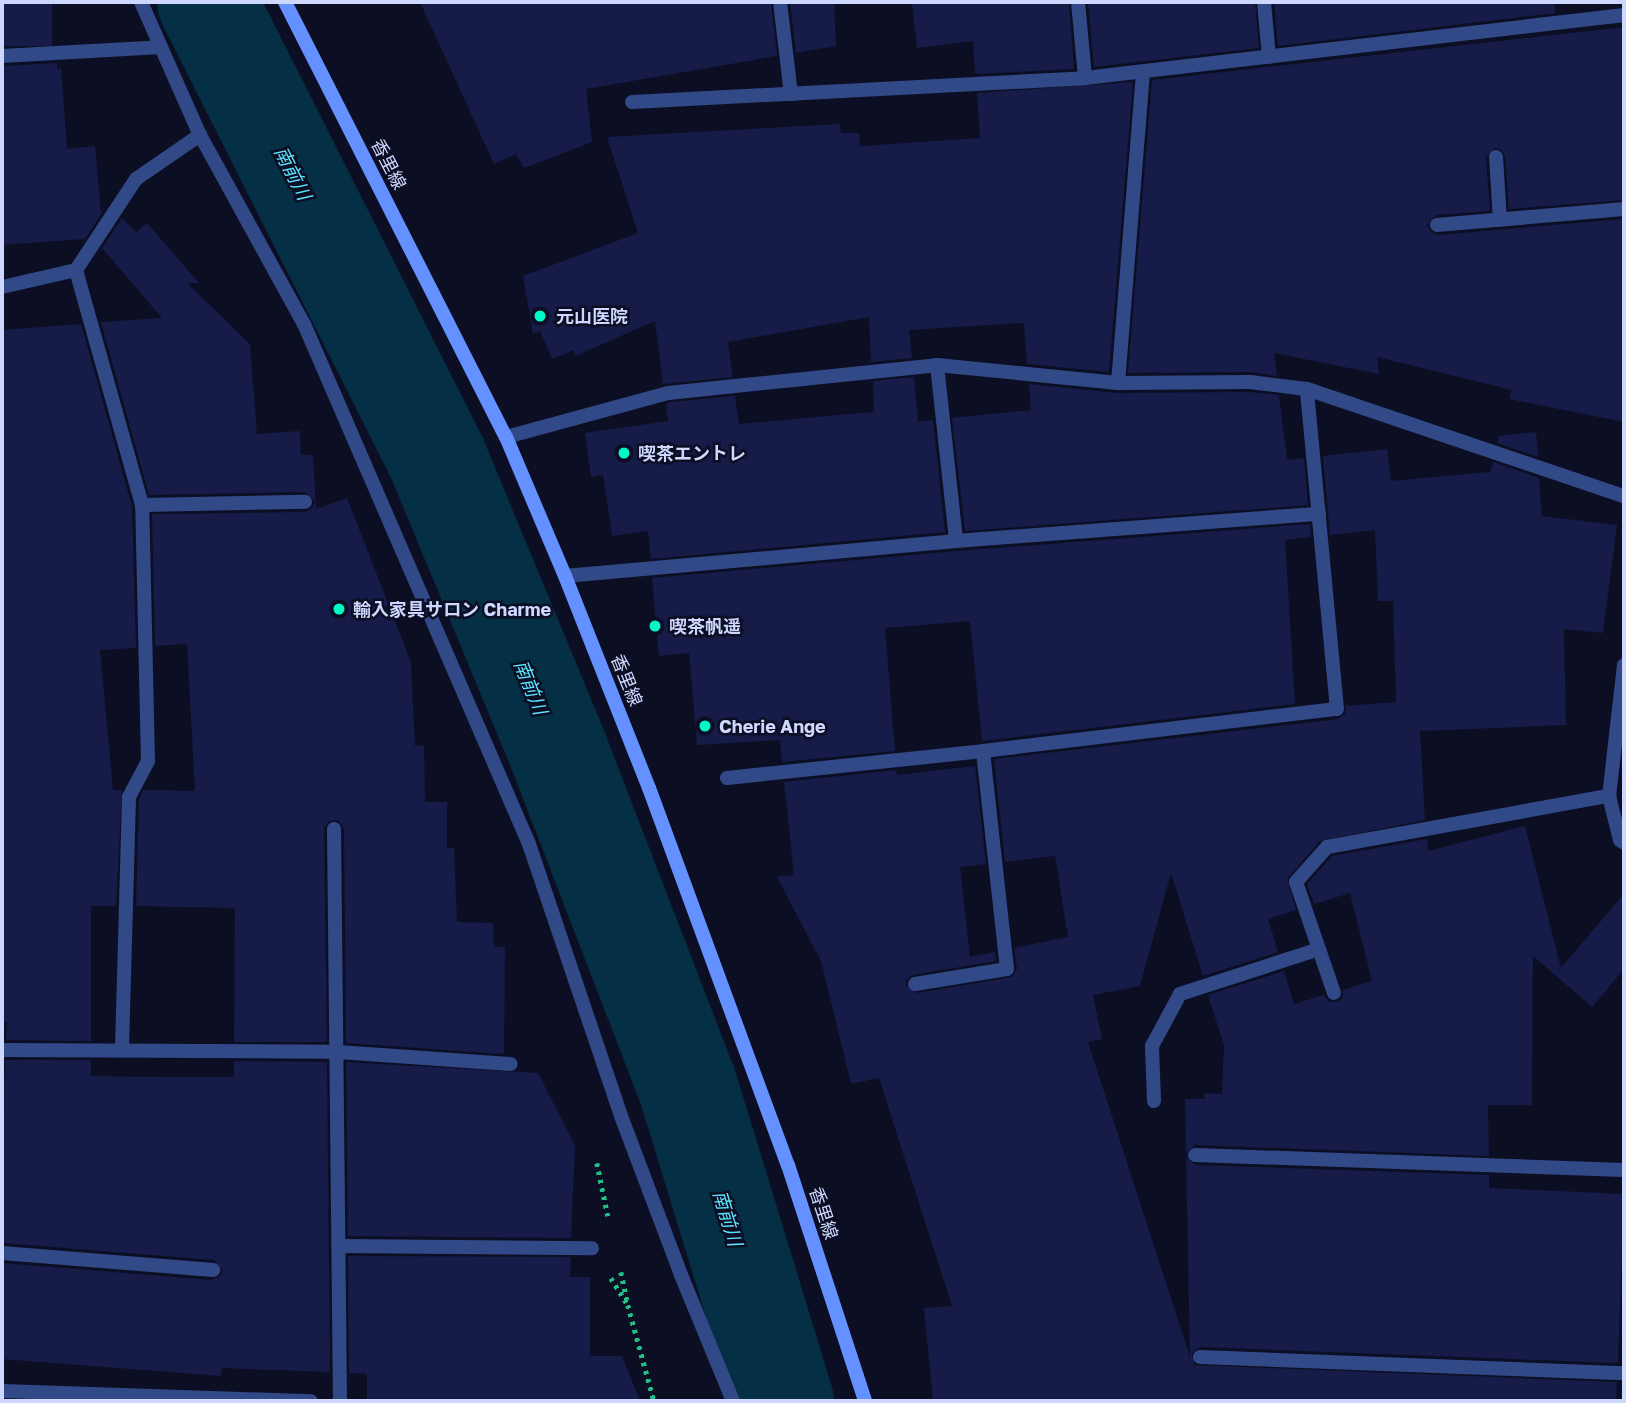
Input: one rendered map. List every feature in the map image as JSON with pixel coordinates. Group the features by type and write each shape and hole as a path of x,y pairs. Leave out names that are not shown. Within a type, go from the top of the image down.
{"street":[{"path":"141,2 200,135 304,324 523,831 621,1116 681,1275 733,1401"},
{"name":"香里線","path":"285,2 506,437 565,576 649,788 788,1165 865,1401"},
{"path":"780,2 791,94"},
{"path":"1078,2 1085,78"},
{"path":"1265,2 1269,57"},
{"path":"632,102 1085,78 1624,15"},
{"path":"2,56 161,47"},
{"path":"1118,383 1143,72"},
{"path":"2,287 76,270 136,180 200,135"},
{"path":"1496,157 1500,220"},
{"path":"1437,226 1624,209"},
{"path":"76,270 142,505 148,761 130,797 121,1048"},
{"path":"506,437 668,393 937,365 1118,383 1250,382 1307,389 1624,496"},
{"path":"937,365 956,541"},
{"path":"727,778 1337,709 1307,389"},
{"path":"142,505 305,502"},
{"path":"565,576 956,541 1319,514"},
{"path":"1624,665 1609,796 1620,840 1624,843"},
{"path":"915,984 1007,970 983,751"},
{"path":"1334,993 1296,883 1327,847 1609,796"},
{"path":"334,829 340,1401"},
{"path":"1154,1101 1152,1046 1180,994 1319,949"},
{"path":"2,1050 121,1048 338,1052 511,1064"},
{"path":"1195,1155 1624,1170"},
{"path":"339,1247 592,1248"},
{"path":"2,1253 213,1270"},
{"path":"1200,1357 1624,1373"},
{"path":"2,1391 311,1401"}],"path":[{"path":"592,1248 628,1306 654,1401"}],"building":[{"path":"2,2 52,2 52,46 2,46"},
{"path":"420,2 771,2 777,56 586,89 592,142 524,168 516,154 494,164"},
{"path":"790,2 834,2 836,46 796,53"},
{"path":"912,2 1069,2 1074,69 975,74 973,41 917,48"},
{"path":"1088,2 1255,2 1259,48 1094,67"},
{"path":"1274,2 1554,2 1555,13 1278,46"},
{"path":"1624,27 1624,200 1509,209 1505,156 1501,149 1495,148 1486,157 1490,211 1436,215 1427,225 1430,231 1438,235 1624,219 1624,422 1509,399 1512,390 1377,357 1379,374 1274,353 1277,376 1250,372 1128,373 1152,80"},
{"path":"57,63 57,69 61,69 67,149 95,146 101,212 105,208 85,239 2,245 2,66"},
{"path":"1133,82 1109,372 1027,364 1024,323 909,330 912,358 871,362 869,317 728,342 733,377 663,384 655,321 575,356 574,350 552,359 540,331 533,334 523,276 638,233 607,137 840,124 841,133 859,133 860,146 980,138 977,93"},
{"path":"122,218 136,232 147,223 199,283 187,283 250,344 257,434 300,431 301,455 313,455 316,509 347,498 411,662 415,746 424,745 425,802 447,802 447,848 454,848 457,922 493,923 494,947 505,947 504,1054 346,1043 344,829 338,820 329,821 324,829 327,1042 234,1042 235,908 136,906 139,800 143,790 195,791 187,644 155,646 152,514 305,512 313,507 315,501 305,492 149,495 101,322 162,318 102,248"},
{"path":"81,324 132,506 136,648 100,650 113,790 122,790 116,906 91,906 91,1041 6,1040 7,1022 2,1022 2,330"},
{"path":"914,377 918,422 933,420 945,532 651,559 648,531 612,536 603,475 591,477 585,433 668,421 666,404 670,402 735,396 739,424 872,412 873,381"},
{"path":"1029,384 1117,393 1249,392 1279,395 1287,460 1304,458 1308,505 965,531 952,418 1031,410"},
{"path":"1536,432 1538,457 1497,443 1499,436"},
{"path":"1387,449 1391,481 1490,472 1493,462 1539,478 1542,516 1617,525 1603,633 1564,629 1566,725 1420,731 1425,820 1320,841 1287,879 1296,910 1268,919 1278,952 1203,976 1171,873 1140,986 1093,995 1102,1039 1088,1042 1190,1357 1186,1157 1195,1165 1489,1175 1489,1188 1624,1194 1618,1363 1200,1347 1192,1353 1194,1365 1617,1382 1616,1401 933,1401 924,1308 952,1306 879,1078 851,1084 821,961 777,877 794,875 784,782 896,770 897,775 975,766 986,864 960,867 970,957 995,952 996,961 913,975 906,980 906,986 917,993 1012,977 1017,969 1014,948 1068,937 1055,856 1005,862 994,759 1338,719 1345,714 1346,706 1396,702 1393,601 1378,601 1375,530 1330,535 1323,456"},
{"path":"1310,524 1311,537 1285,540 1295,704 982,741 970,621 885,628 895,751 782,762 780,740 697,745 689,653 659,656 652,578"},
{"path":"1525,826 1561,968 1624,894 1624,969 1592,1007 1533,956 1532,1105 1488,1105 1489,1156 1195,1145 1186,1153 1185,1099 1205,1099 1204,1093 1222,1094 1224,1045 1208,995 1284,971 1294,1004 1324,995 1328,1001 1336,1002 1342,999 1343,990 1372,981 1350,893 1314,904 1307,884 1332,856 1427,839 1428,851"},
{"path":"5,1060 91,1060 91,1076 164,1077 234,1077 234,1061 327,1062 330,1372 222,1368 221,1376 2,1359 2,1263 212,1280 220,1276 223,1270 214,1260 2,1243"},
{"path":"346,1062 538,1073 575,1146 571,1238 348,1236"},
{"path":"348,1256 571,1257 570,1277 590,1277 590,1356 622,1356 640,1401 367,1401 367,1374 349,1373"}],"waterway":[{"name":"南前川","path":"207,2 437,458 559,753 687,1084 784,1401"}],"place":[{"name":"元山医院","path":"540,316"},
{"name":"喫茶エントレ","path":"624,453"},
{"name":"輸入家具サロン Charme","path":"339,609"},
{"name":"喫茶帆遥","path":"655,626"},
{"name":"Cherie Ange","path":"705,726"}]}
